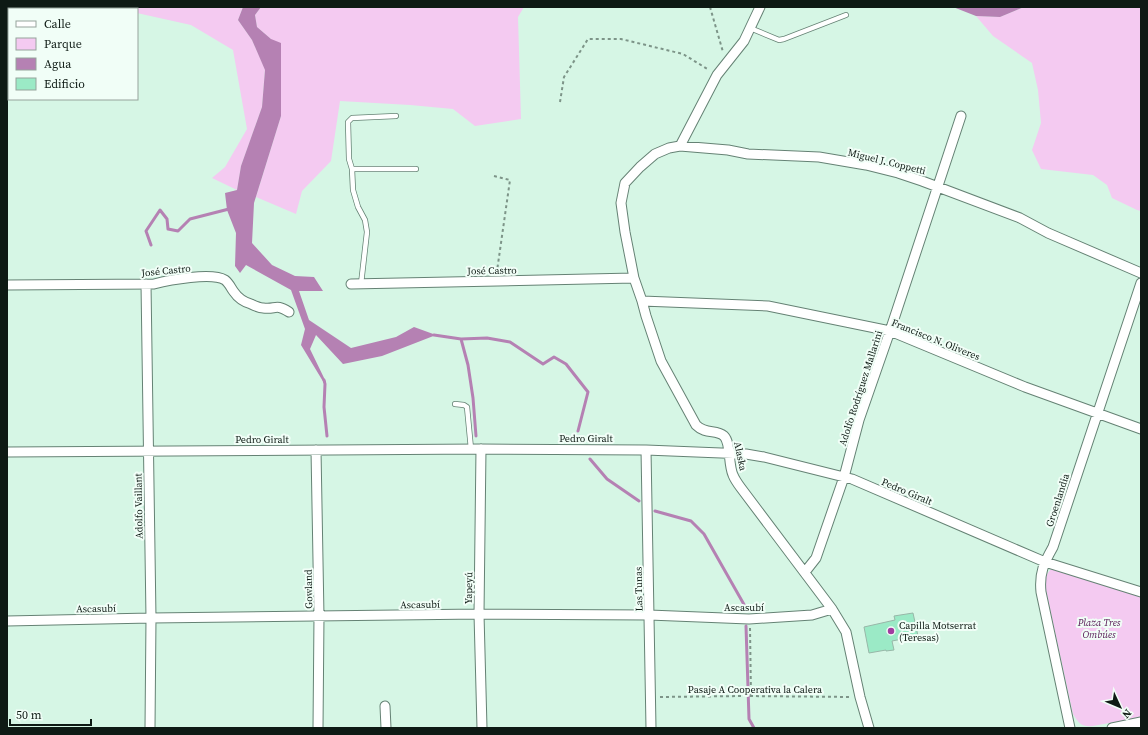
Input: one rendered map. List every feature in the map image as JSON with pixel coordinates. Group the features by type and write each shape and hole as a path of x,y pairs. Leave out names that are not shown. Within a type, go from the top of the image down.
{"street":[{"path":"680,146 717,75 744,41 760,7"},
{"name":"Adolfo Rodríguez Mallarini","path":"805,572 816,558 844,477 860,420 961,116"},
{"name":"Miguel J. Coppetti","path":"640,167 655,154 669,148 680,146 728,150 748,154 818,157 866,165 898,173 938,186 1020,218 1048,233 1141,273"},
{"name":"Alaska","path":"640,167 625,183 621,203 634,278 661,361 691,418 700,429 720,433 726,440 733,475 741,488 832,609 846,632 860,697 869,728"},
{"name":"José Castro","path":"7,285 154,284 178,278 217,277 230,284 240,299 250,304 264,308 277,306 284,308 289,312"},
{"name":"José Castro","path":"351,284 634,278"},
{"name":"Groenlandia","path":"1070,728 1041,592 1041,572 1053,547 1141,283"},
{"name":"Adolfo Vaillant","path":"146,284 151,618 150,728"},
{"name":"Francisco N. Oliveres","path":"642,301 768,306 890,331 1025,386 1141,429"},
{"name":"Pedro Giralt","path":"7,452 471,449 646,450 729,453 764,457 859,482 1045,562 1141,592"},
{"name":"Yapeyú","path":"481,449 479,614 482,728"},
{"name":"Gowland","path":"316,450 319,616 318,728"},
{"name":"Las Tunas","path":"646,450 651,728"},
{"name":"Ascasubí","path":"7,621 479,614 649,615 750,619 812,615 832,609"},
{"path":"385,706 386,728"},
{"path":"1112,728 1141,722"}],"lane":[{"path":"750,28 779,40 846,15"},
{"path":"361,284 366,232 365,220 358,207 353,190 352,169 349,159 348,122 352,118 396,116"},
{"path":"352,169 416,168"},
{"path":"455,404 464,405 467,407 471,449"}],"path":[{"path":"710,7 726,63"},
{"path":"560,102 564,77 588,39 621,39 683,54 717,75"},
{"path":"494,176 510,180 496,280"},
{"path":"750,619 751,696"},
{"name":"Pasaje A Cooperativa la Calera","path":"650,697 860,697"}],"green space":[{"path":"109,7 243,7 238,20 252,40 265,69 262,107 241,166 237,190 212,178 225,167 247,129 233,50 191,25 138,13 138,8"},
{"path":"261,7 524,7 518,17 521,119 475,126 453,109 340,101 331,161 302,191 296,214 256,197 281,116 271,39 257,27 255,15"},
{"path":"1024,7 1141,7 1141,211 1112,198 1107,185 1093,175 1041,169 1032,150 1041,123 1038,90 1032,63 993,36 976,16 1000,17"},
{"name":"Plaza Tres Ombúes","path":"1053,568 1141,597 1141,717 1089,726 1081,724 1073,714 1045,586 1048,573"}],"water":[{"path":"243,7 261,7 255,15 257,27 271,39 281,43 281,116 254,203 252,243 272,265 295,276 314,277 323,291 299,291 309,320 351,348 396,337 414,327 436,335 382,356 343,364 316,335 310,349 326,382 324,383 301,345 305,329 291,290 246,265 240,273 235,266 236,233 227,210 225,193 237,190 241,166 262,107 265,70 252,40 238,20"},
{"path":"953,7 1024,7 1000,17 976,16"}],"building":[{"name":"Capilla Motserrat (Teresas)","path":"913,613 918,636 892,641 894,650 869,653 864,627 895,620 894,616"}],"waterway":[{"path":"151,245 146,231 160,210 167,219 168,229 178,231 190,219 229,209"},
{"path":"434,335 461,339 487,338 510,342 543,364 554,357 566,364 588,392 578,431"},
{"path":"461,339 468,365 473,398 476,436"},
{"path":"324,380 324,407 327,436"},
{"path":"590,459 607,479 639,501"},
{"path":"655,511 691,521 704,534 746,608"},
{"path":"746,626 749,719 754,728"}],"place":[{"name":"Capilla Motserrat (Teresas)","path":"891,631"}]}
